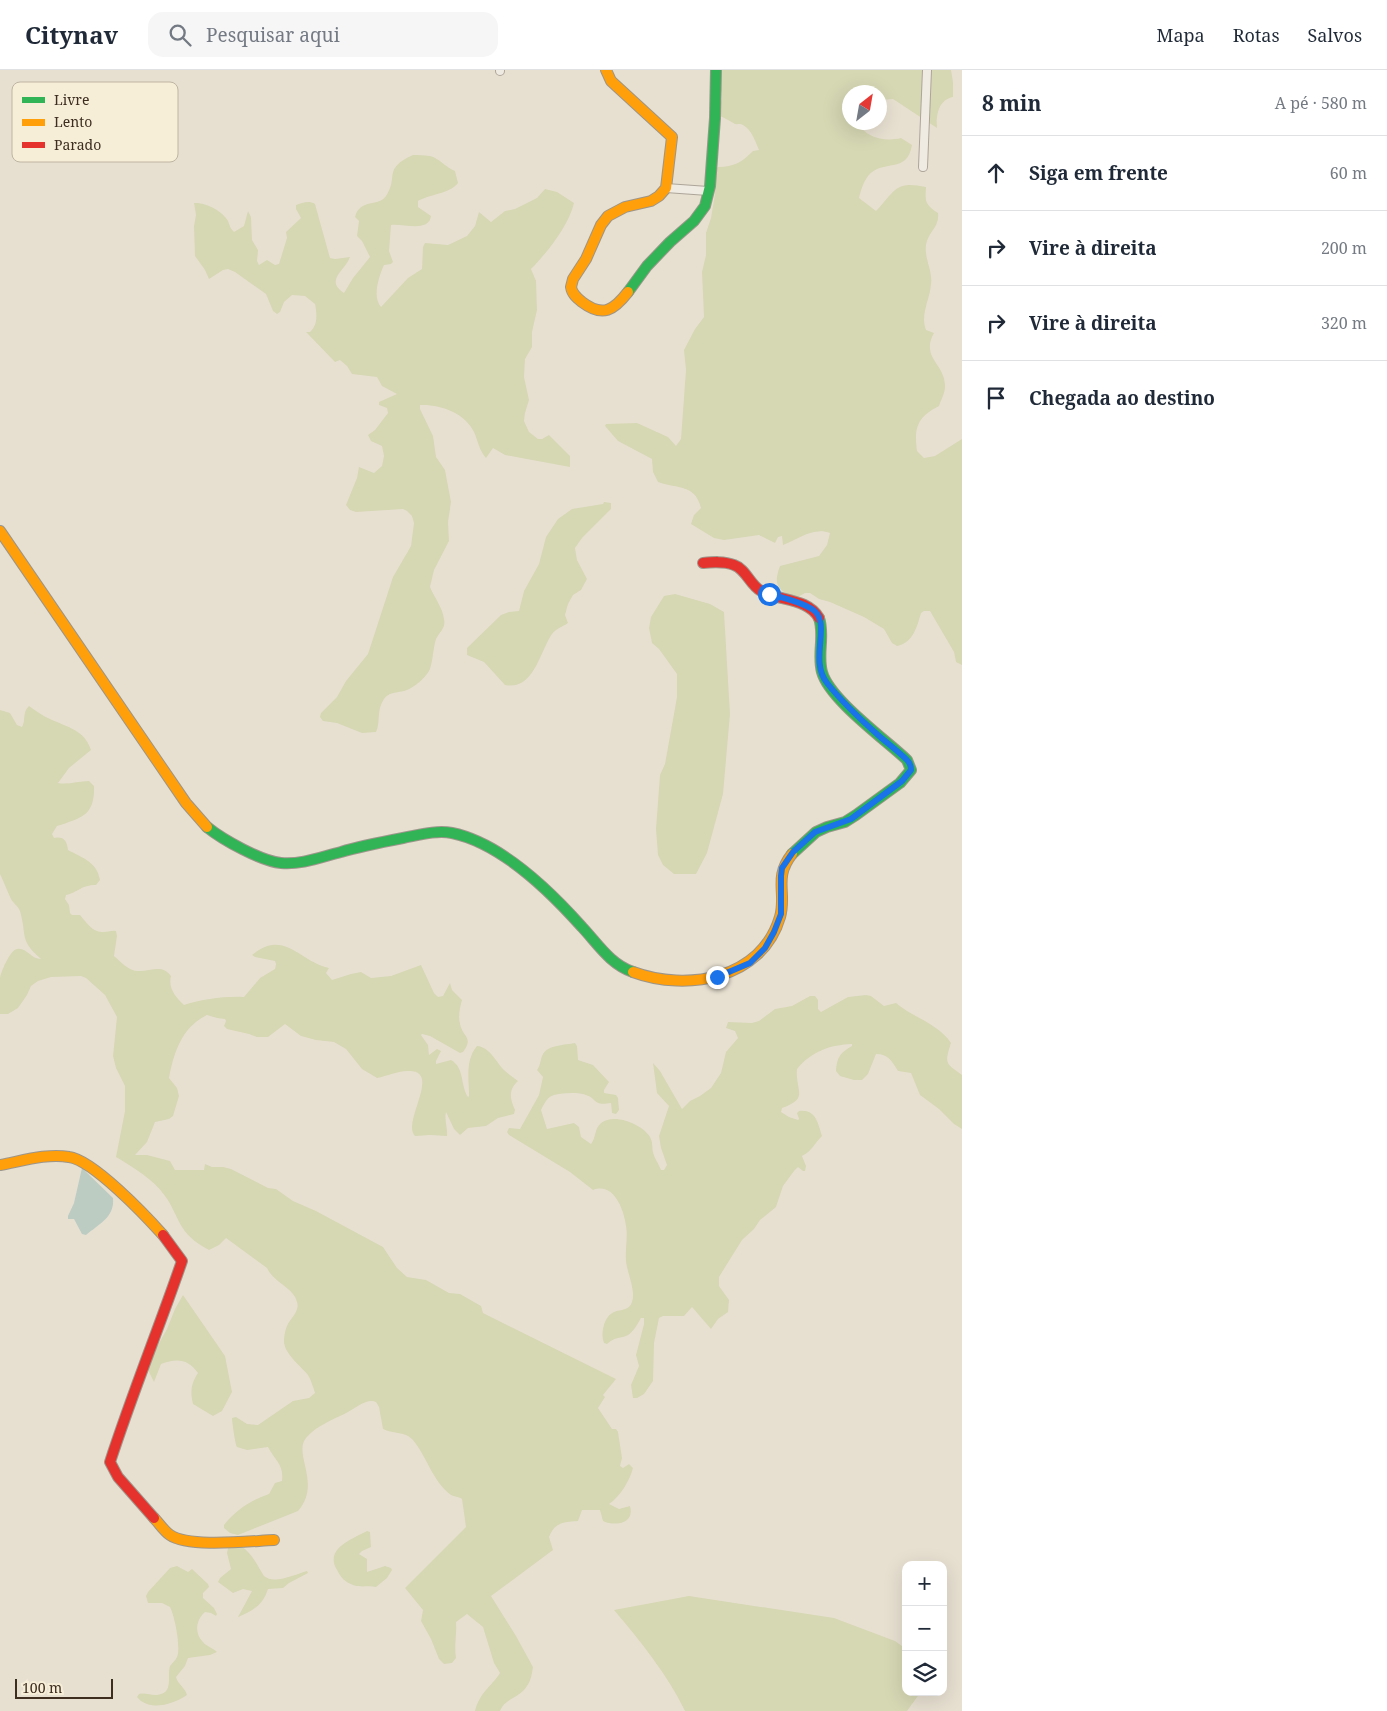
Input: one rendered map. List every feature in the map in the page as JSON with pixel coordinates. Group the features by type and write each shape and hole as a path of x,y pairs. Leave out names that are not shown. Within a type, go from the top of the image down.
{"street":[{"path":"606,70 611,80 672,137 666,188 662,194 652,201 624,206 608,215 601,224 586,259 571,284 574,294 590,308 598,312 612,309 642,271 679,234 694,223 706,204 716,74"},
{"path":"923,167 927,70"},
{"path":"666,188 708,191"},
{"path":"0,531 186,803 199,821 215,835 257,855 281,863 302,861 351,849 440,832 458,835 473,840 503,855 526,871 569,910 620,968 641,975 691,981 703,980 736,970 750,963 759,955 774,932 781,914 781,876 782,868 787,859 815,832 851,819 902,781 911,770 909,761 876,734 822,677 819,650 822,626 818,614 812,609 795,602 762,592 736,566 703,563"},
{"path":"0,1165 63,1156 74,1157 127,1200 169,1242 182,1261 130,1400 110,1467 121,1482 170,1535 175,1538 193,1542 274,1540"}],"green space":[{"path":"718,70 951,70 953,97 944,101 941,105 937,119 937,128 893,99 887,99 887,85 842,85 842,130 864,130 876,138 882,139 901,138 912,145 905,160 880,168 868,176 859,198 876,211 896,189 902,186 916,185 926,187 927,202 938,213 936,226 929,236 926,245 931,279 924,324 926,330 934,333 930,342 930,349 942,372 945,389 939,406 926,414 919,424 916,443 917,451 924,458 935,456 962,439 962,665 956,662 954,652 930,611 921,613 911,638 897,646 892,643 884,629 864,617 819,599 810,593 805,593 796,598 784,592 777,582 780,566 819,556 827,545 830,533 806,534 783,545 782,536 778,537 775,543 759,535 724,540 714,538 691,524 694,515 701,508 695,495 685,489 658,482 653,472 652,459 618,441 605,426 606,424 637,423 668,437 676,446 681,439 686,370 684,350 704,317 702,272 706,255 706,233 715,194 715,170 718,167 737,163 753,151 759,150 753,136 746,127 742,124 735,124 718,114 722,98"},
{"path":"413,155 430,156 436,159 455,171 458,183 445,192 418,201 418,207 431,216 425,224 420,226 391,225 389,251 393,262 384,265 378,280 377,298 381,307 408,278 422,269 423,247 425,243 448,245 467,236 475,226 479,212 491,222 505,211 515,209 537,198 545,189 557,192 574,203 557,238 531,269 536,281 537,310 532,332 532,347 525,359 524,377 529,400 524,421 529,432 538,439 549,435 570,456 570,467 505,455 493,448 486,458 480,449 474,432 465,420 444,408 420,405 420,409 433,436 436,457 445,470 451,502 448,522 449,541 434,570 430,587 442,611 444,625 436,639 431,666 427,674 419,683 411,688 389,694 384,699 380,708 376,732 362,733 337,723 323,721 320,717 321,713 337,697 346,681 368,654 393,577 411,546 414,523 412,516 407,511 403,509 356,512 350,510 346,505 357,478 359,467 374,473 382,466 384,456 382,446 371,441 368,435 375,430 388,413 387,408 379,405 379,402 397,394 382,386 377,377 352,374 340,360 335,362 306,332 310,332 313,329 316,323 316,315 315,304 305,296 292,295 284,302 280,312 277,314 273,311 266,294 235,272 228,269 223,270 209,279 195,256 194,226 196,215 194,203 203,204 218,211 226,217 234,232 244,226 248,211 251,217 252,240 258,250 257,261 259,265 267,260 275,265 279,264 287,238 286,232 301,218 296,205 308,202 315,204 330,258 350,257 336,279 338,288 344,293 370,257 362,241 357,236 359,221 355,217 357,211 361,207 379,201 386,196 390,189 394,169 403,160"},
{"path":"604,502 611,503 611,509 582,538 575,548 577,560 587,579 581,590 573,595 568,604 565,615 568,623 552,634 535,668 523,682 515,685 505,685 484,662 467,655 467,648 501,615 519,611 524,591 539,564 546,537 558,519 572,509 603,504"},
{"path":"675,594 710,604 724,612 730,714 723,794 707,853 696,874 674,874 663,865 658,855 656,829 660,775 665,764 677,697 677,674 659,649 652,643 649,628 651,617 664,596"},
{"path":"29,706 80,734 91,750 69,768 58,783 89,781 94,786 92,804 89,810 80,818 57,826 52,834 54,838 64,840 68,850 93,865 100,880 96,885 87,886 66,895 65,899 69,905 70,913 72,915 80,915 96,931 116,931 114,956 125,965 134,971 160,969 167,972 171,976 170,981 173,992 184,1005 214,998 244,997 260,978 275,969 276,964 275,961 252,955 263,948 273,945 292,949 309,960 329,968 326,973 332,980 361,972 371,978 391,976 421,965 434,993 438,997 443,996 450,983 452,990 462,1000 459,1021 461,1029 468,1040 463,1052 460,1053 430,1036 421,1035 428,1045 429,1055 437,1049 441,1051 436,1064 451,1060 455,1063 468,1097 469,1063 477,1046 482,1047 489,1052 504,1070 518,1081 511,1091 515,1110 514,1114 498,1118 486,1126 468,1128 460,1135 454,1129 446,1112 447,1136 415,1136 412,1129 413,1120 422,1087 422,1079 418,1073 404,1071 377,1078 362,1069 346,1049 334,1042 301,1036 285,1024 268,1037 257,1037 227,1029 224,1026 225,1019 207,1015 191,1026 180,1041 169,1078 177,1088 179,1096 173,1116 169,1119 155,1122 147,1142 135,1155 147,1155 170,1161 175,1170 204,1170 205,1164 212,1167 223,1167 231,1169 268,1188 276,1189 293,1201 316,1211 383,1247 397,1268 407,1277 426,1280 449,1293 460,1294 481,1306 483,1313 616,1379 603,1395 605,1397 598,1408 612,1429 616,1429 618,1432 622,1458 620,1466 623,1468 629,1464 633,1468 624,1488 609,1504 619,1509 630,1506 630,1516 623,1522 613,1524 603,1521 600,1510 582,1510 578,1521 560,1524 551,1532 549,1537 553,1550 491,1596 533,1667 531,1677 524,1690 505,1703 500,1711 475,1711 482,1695 500,1673 494,1663 483,1627 467,1614 456,1622 456,1658 452,1663 444,1664 439,1659 421,1621 423,1610 405,1588 466,1527 462,1499 451,1495 444,1489 409,1436 383,1429 379,1407 376,1402 369,1401 362,1404 320,1426 306,1438 303,1452 308,1490 305,1501 298,1511 238,1535 230,1533 224,1528 224,1525 239,1510 250,1502 269,1494 275,1483 282,1481 282,1470 268,1447 247,1450 237,1447 232,1418 236,1417 247,1424 258,1425 293,1401 309,1398 315,1393 308,1375 290,1355 285,1346 286,1329 298,1306 292,1293 274,1278 267,1268 226,1238 219,1245 209,1250 194,1240 182,1227 170,1203 160,1190 142,1174 116,1157 125,1111 125,1086 116,1068 113,1056 117,1017 105,995 86,978 81,976 51,977 38,981 31,986 18,1008 8,1014 0,1014 0,978 4,966 14,950 26,951 34,957 41,959 29,947 20,911 11,899 0,874 0,710 10,713 17,725 22,727"},
{"path":"810,996 815,996 818,1000 818,1009 821,1012 848,997 871,996 884,1006 896,1003 946,1036 951,1043 948,1063 962,1075 962,1129 920,1095 911,1073 898,1071 892,1061 884,1055 876,1054 868,1074 862,1080 854,1080 840,1076 836,1071 840,1056 852,1044 836,1046 815,1053 797,1069 799,1097 796,1101 782,1108 781,1112 798,1120 797,1113 799,1111 809,1112 817,1122 822,1136 811,1150 802,1156 806,1166 805,1171 798,1167 794,1171 783,1186 776,1207 760,1220 754,1229 742,1240 719,1277 719,1286 729,1300 728,1312 718,1319 711,1329 692,1307 684,1316 663,1316 659,1318 654,1343 653,1381 644,1394 633,1398 631,1385 639,1366 636,1355 644,1318 641,1318 628,1335 614,1339 607,1344 604,1343 602,1335 605,1321 608,1317 614,1312 629,1307 633,1297 626,1261 626,1226 620,1205 617,1199 607,1190 593,1190 570,1172 507,1132 509,1128 520,1129 539,1095 543,1077 537,1070 543,1054 553,1047 575,1043 578,1060 593,1065 609,1082 604,1093 616,1095 619,1110 616,1114 612,1113 611,1103 601,1104 583,1094 554,1095 548,1099 541,1110 547,1129 574,1123 579,1127 581,1137 591,1144 601,1123 613,1119 627,1121 641,1128 650,1137 654,1156 661,1170 664,1170 667,1165 659,1136 669,1106 657,1093 653,1063 660,1071 682,1109 690,1101 711,1088 721,1073 726,1052 738,1038 735,1031 726,1028 728,1022 752,1023 759,1021 775,1009 792,1006"},
{"path":"183,1295 225,1356 232,1392 222,1411 213,1416 193,1404 192,1388 198,1373 186,1362 172,1361 161,1364 154,1382 149,1372 149,1361"},
{"path":"367,1531 370,1532 371,1547 359,1554 367,1559 367,1572 385,1566 392,1570 387,1578 376,1587 356,1586 348,1583 340,1575 334,1563 334,1556 347,1541"},
{"path":"229,1544 246,1550 264,1576 268,1578 279,1579 307,1571 308,1573 283,1588 268,1589 257,1607 238,1617 252,1591 243,1589 233,1593 218,1582 231,1569 227,1553"},
{"path":"177,1566 188,1572 192,1569 208,1584 209,1587 203,1593 203,1598 214,1608 217,1614 216,1616 205,1612 198,1623 197,1631 204,1643 217,1652 210,1655 188,1658 185,1666 176,1677 187,1695 167,1704 147,1704 137,1697 139,1694 158,1695 165,1692 169,1682 170,1666 178,1653 178,1640 170,1607 162,1603 148,1603 146,1596 170,1568"},
{"path":"689,1596 834,1618 895,1641 902,1646 902,1696 918,1696 907,1711 685,1711 662,1671 614,1610"}],"shaded area":[{"path":"82,1168 113,1198 113,1205 109,1215 86,1235 82,1234 74,1219 68,1219 74,1203"}],"traffic: fast":[{"path":"628,292 647,266 694,221 705,206 710,186 716,70"},
{"path":"792,854 816,832 845,822 856,815 900,783 911,770 907,760 859,719 827,683 822,672 820,658 821,624 819,618"},
{"path":"207,827 222,838 243,849 263,858 281,863 304,862 364,846 428,833 446,832 470,838 488,847 523,870 569,913 611,959 633,972"}],"traffic: slow":[{"path":"606,70 611,81 672,137 666,188 651,201 625,207 608,216 601,225 586,259 573,279 571,287 574,294 582,302 589,307 602,311 613,307 628,292"},
{"path":"0,531 186,803 207,827"},
{"path":"633,972 654,978 676,981 698,980 720,975 740,967 757,955 771,938 780,917 783,871 792,854"},
{"path":"0,1165 52,1156 69,1157 79,1160 119,1190 163,1235"},
{"path":"154,1518 170,1535 179,1539 205,1543 274,1540"}],"traffic: jam":[{"path":"703,563 722,562 734,565 742,570 761,591 801,603 819,618"},
{"path":"154,1518 118,1477 110,1462 182,1261 163,1235"}],"route":[{"path":"717,977 750,963 765,948 778,924 781,914 782,868 793,852 815,832 851,819 902,781 909,775 911,770 909,761 876,734 822,677 819,650 822,626 818,614 812,609 795,602 769,594"}]}
